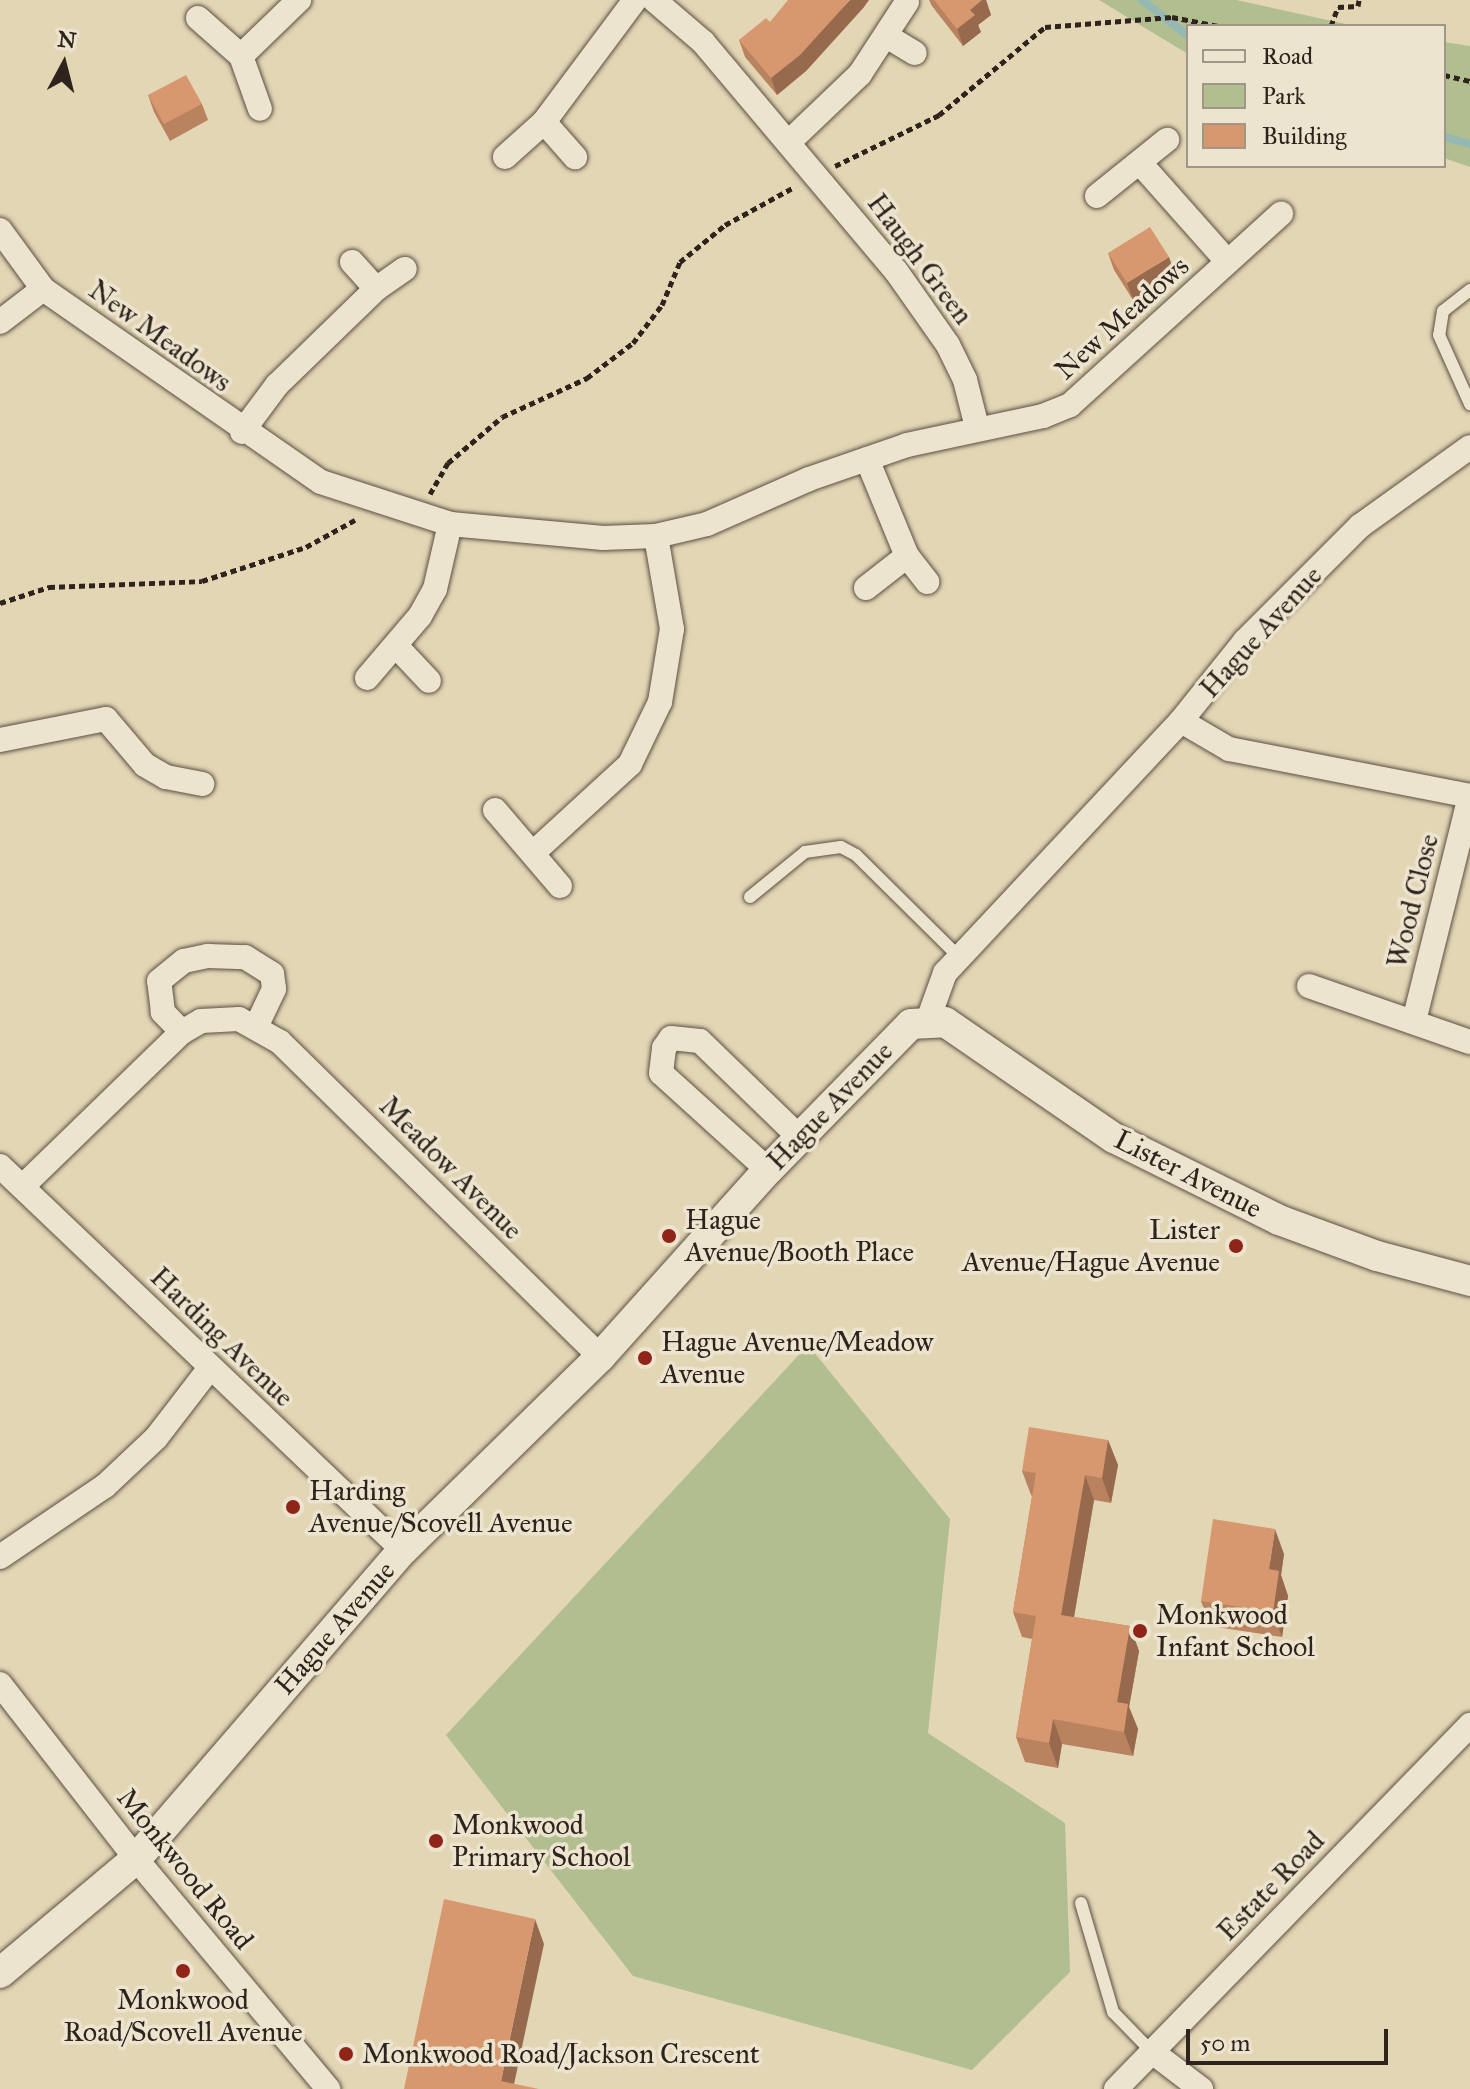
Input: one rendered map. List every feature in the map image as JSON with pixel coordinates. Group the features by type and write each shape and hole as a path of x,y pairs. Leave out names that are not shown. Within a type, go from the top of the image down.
{"street":[{"path":"241,56 299,0"},
{"path":"505,157 544,122 635,0"},
{"name":"Haugh Green","path":"654,0 703,42 790,141 948,345 965,380 977,427"},
{"path":"790,141 837,100 888,37 907,2"},
{"path":"198,18 241,56 260,109"},
{"path":"888,37 915,53"},
{"path":"544,122 575,157"},
{"path":"1097,196 1167,140"},
{"name":"New Meadows","path":"1140,163 1228,262"},
{"name":"New Meadows","path":"0,230 43,289 242,432 321,482 396,510 450,524 536,535 656,536 707,524 867,459 977,427 1043,416 1070,405 1281,214"},
{"path":"352,262 376,289"},
{"name":"New Meadows","path":"242,432 277,385 376,289 405,269"},
{"name":"New Meadows","path":"0,322 43,289"},
{"name":"Hague Avenue","path":"0,1973 136,1859 403,1550 600,1357 768,1170 895,1038 911,1024 928,1020 936,990 959,957 1181,721 1245,641 1360,526 1470,447"},
{"path":"867,459 907,556 927,582"},
{"path":"367,678 398,648 435,589 450,524"},
{"path":"533,853 630,764 660,702 672,629 656,536"},
{"path":"866,588 907,556"},
{"path":"398,648 429,681"},
{"path":"0,740 106,719 145,765 166,777 202,784"},
{"path":"1181,721 1229,749 1470,796"},
{"name":"Wood Close","path":"1414,1021 1470,796"},
{"path":"495,810 560,886"},
{"path":"182,1032 163,1012 159,981 184,961 208,956 245,957 272,974 274,989 256,1027"},
{"path":"1309,986 1470,1042"},
{"name":"Meadow Avenue","path":"23,1186 182,1032 220,1017 256,1027 280,1042 600,1357"},
{"name":"Lister Avenue","path":"928,1020 945,1022 1114,1138 1279,1220 1377,1256 1470,1281"},
{"path":"768,1170 661,1073 664,1048 671,1038 700,1041 800,1138"},
{"name":"Harding Avenue","path":"0,1166 403,1550"},
{"path":"0,1557 105,1486 156,1438 210,1368"},
{"name":"Monkwood Road","path":"0,1684 136,1859 328,2089"},
{"name":"Estate Road","path":"1116,2089 1470,1725"},
{"path":"1151,2051 1201,2089"}],"lane":[{"path":"1470,290 1443,311 1439,335 1470,404"},
{"path":"750,897 805,852 841,847 856,855 959,957"},
{"path":"1081,1903 1113,2012 1151,2051"}],"path":[{"path":"1332,24 1338,7 1358,6 1359,0"},
{"path":"0,603 49,587 202,581 306,547 343,523 425,503 448,463 502,417 587,378 633,343 662,305 680,262 725,225 818,174 939,115 1045,27 1154,17 1208,24"},
{"path":"1446,75 1470,81"}],"green space":[{"path":"1099,0 1236,0 1346,24 1186,24 1186,53"},
{"path":"1446,42 1470,46 1470,167 1446,159"},
{"path":"808,1345 950,1519 928,1733 1065,1823 1070,1972 972,2070 633,1976 446,1735"}],"building":[{"path":"788,0 850,0 800,55 771,78 739,40 766,18 770,22"},
{"path":"934,0 982,0 970,10 975,15 957,29"},
{"path":"186,75 202,104 164,124 148,95"},
{"path":"1150,227 1169,257 1127,283 1108,253"},
{"path":"1029,1427 1108,1440 1102,1478 1085,1475 1061,1615 1130,1626 1117,1702 1128,1704 1124,1732 1053,1719 1049,1743 1016,1737 1036,1616 1013,1612 1036,1473 1022,1471"},
{"path":"1213,1519 1275,1529 1269,1569 1279,1571 1273,1612 1201,1601"},
{"path":"444,1899 535,1919 501,2081 539,2089 404,2089"}],"waterway":[{"path":"1142,0 1186,34"},
{"path":"1446,138 1470,144"}],"place":[{"name":"Hague Avenue/Booth Place","path":"669,1236"},
{"name":"Lister Avenue/Hague Avenue","path":"1236,1246"},
{"name":"Hague Avenue/Meadow Avenue","path":"645,1358"},
{"name":"Harding Avenue/Scovell Avenue","path":"293,1507"},
{"name":"Monkwood Infant School","path":"1140,1631"},
{"name":"Monkwood Primary School","path":"436,1841"},
{"name":"Monkwood Road/Scovell Avenue","path":"183,1971"},
{"name":"Monkwood Road/Jackson Crescent","path":"346,2054"}]}
